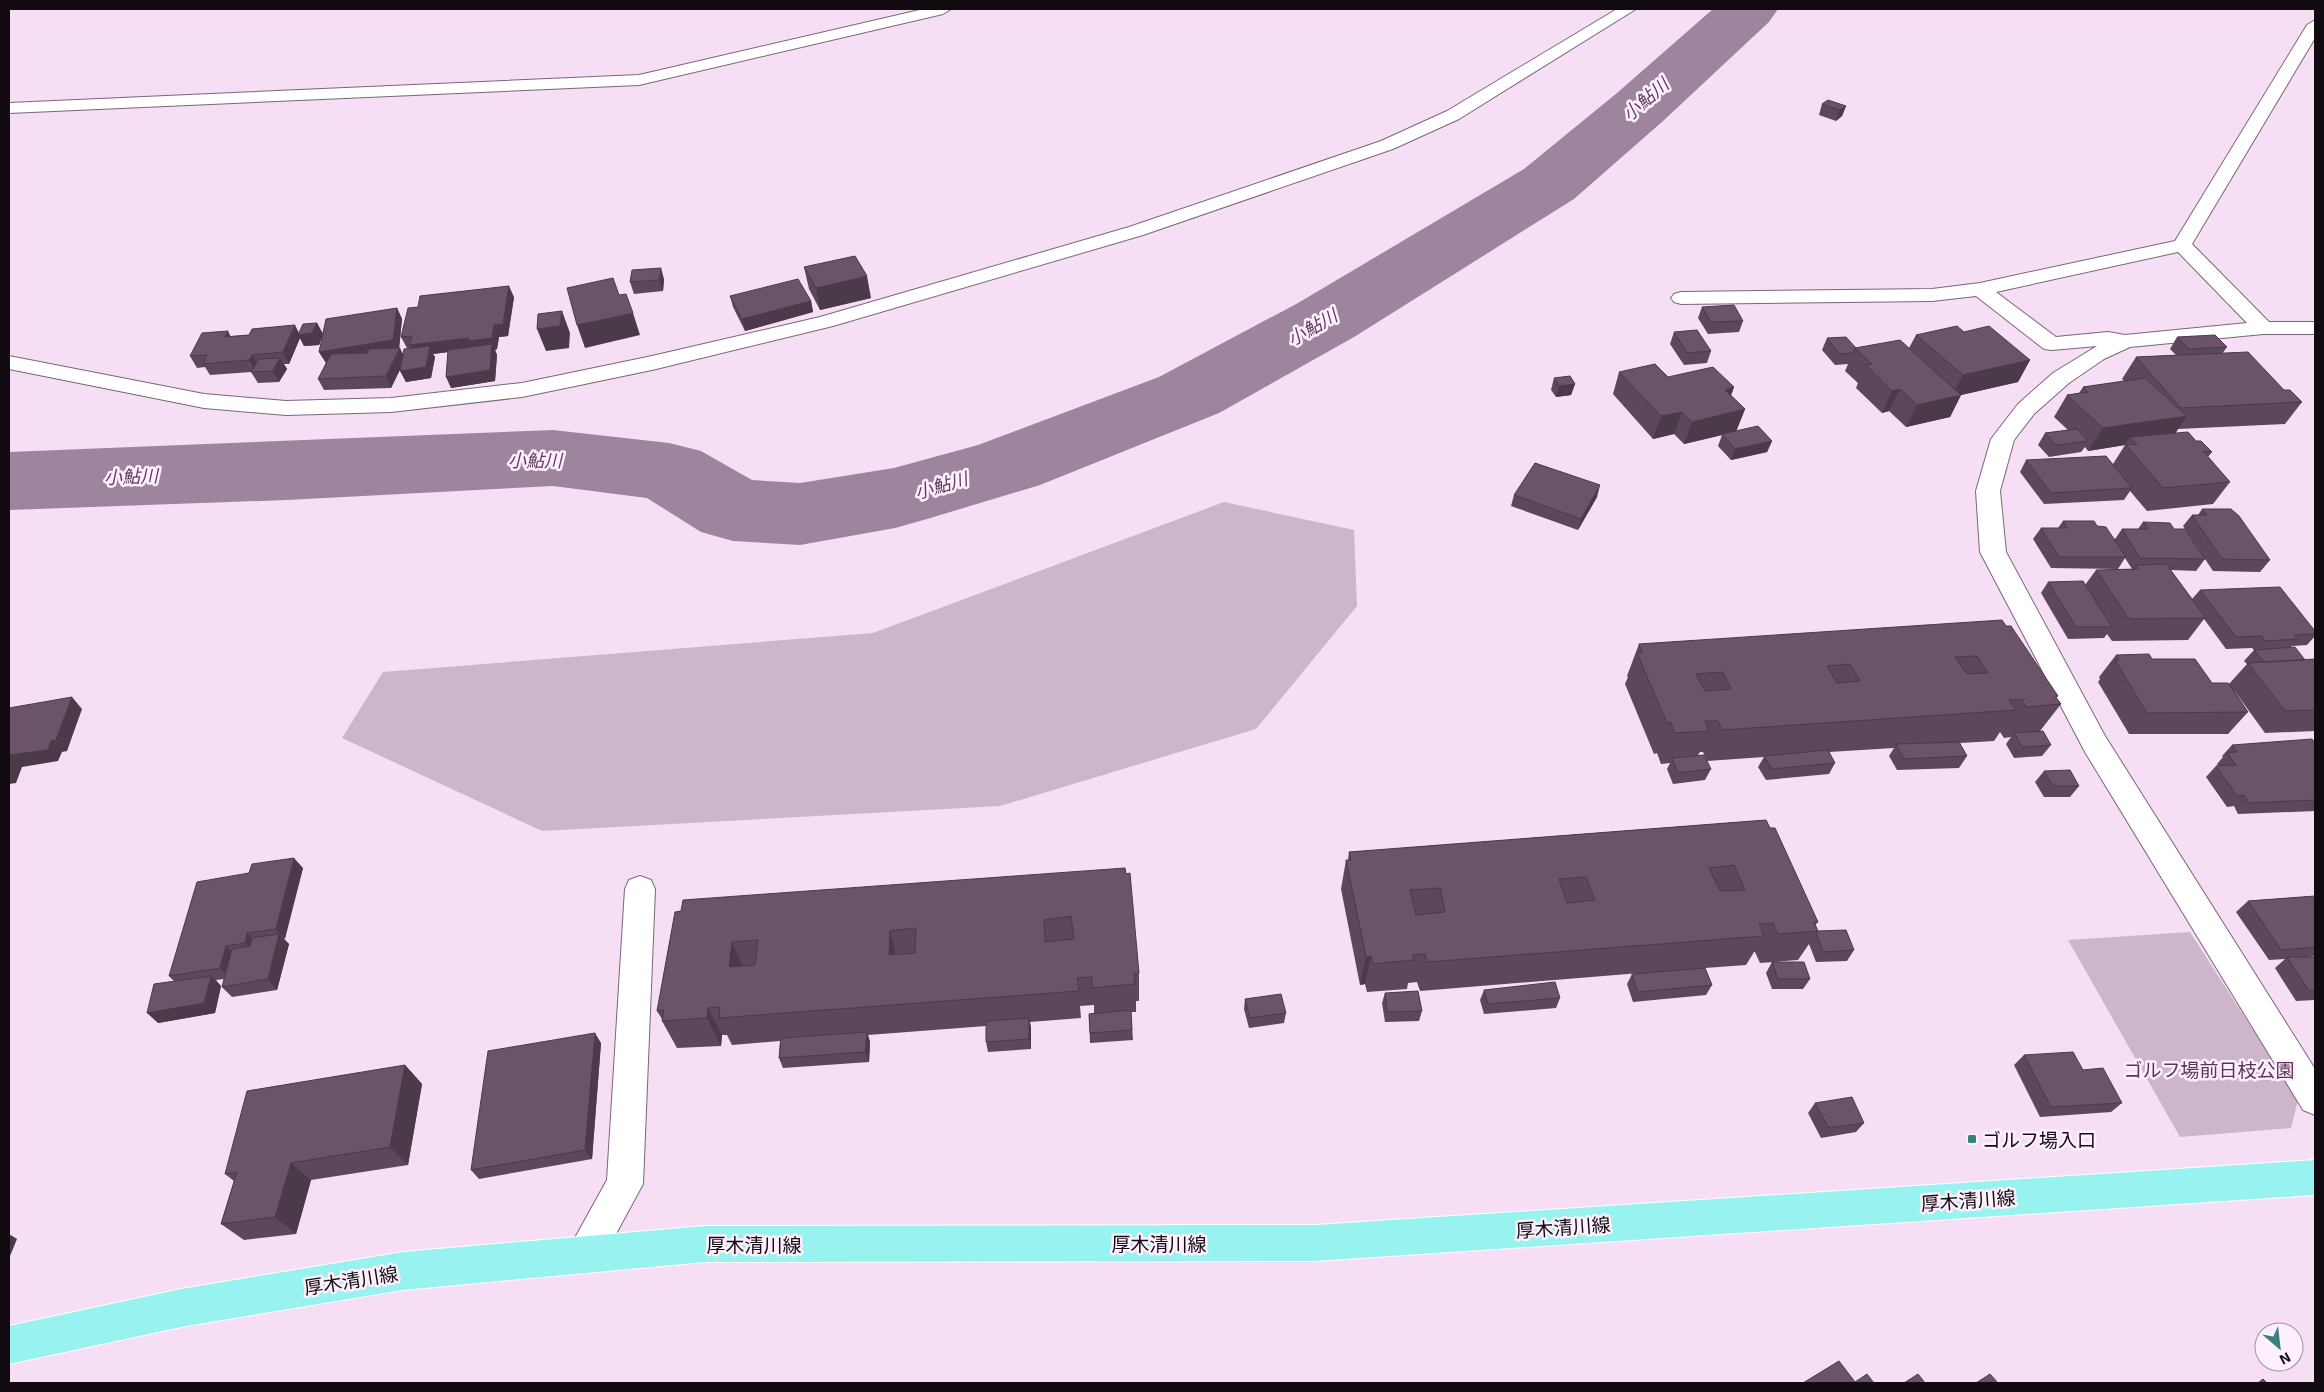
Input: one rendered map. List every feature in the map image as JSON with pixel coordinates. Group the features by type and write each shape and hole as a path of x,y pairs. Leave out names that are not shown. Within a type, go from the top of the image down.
{"main road":[{"name":"厚木清川線","path":"9,1345 181,1308 403,1271 705,1244 1315,1243 2315,1177"}],"street":[{"path":"870,9 886,23"},
{"path":"9,108 640,80 943,9"},
{"path":"9,363 204,401 286,408 391,405 522,390 652,363 826,322 1136,231 1387,145 1453,116 1628,9"},
{"path":"1681,298 1932,295 1980,289 2182,245 2315,25"},
{"path":"2182,245 2263,328"},
{"path":"1980,289 2052,344 2108,338 2126,341 2263,328 2315,328"},
{"path":"2126,341 2096,354 2061,378 2026,409 2002,439 1988,491 1993,552 2095,744 2315,1099"},
{"path":"585,1254 625,1184 640,889"}],"green space":[{"path":"1224,502 1354,530 1357,606 1256,729 1000,806 542,831 342,738 383,672 873,633"},
{"name":"ゴルフ場前日枝公園","path":"2190,932 2298,1100 2291,1128 2180,1137 2068,940"}],"building":[{"path":"1828,100 1846,106 1840,110 1822,104"},
{"path":"855,256 867,276 816,288 804,267"},
{"path":"661,268 659,280 630,282 632,270"},
{"path":"613,278 619,295 626,294 633,313 577,325 567,288"},
{"path":"798,279 811,301 742,319 730,296"},
{"path":"509,286 503,324 494,325 492,338 469,341 469,338 409,345 412,336 401,337 408,308 418,307 420,296"},
{"path":"1734,305 1743,321 1711,322 1702,307"},
{"path":"397,308 393,340 319,352 326,319"},
{"path":"562,311 560,326 537,329 538,314"},
{"path":"317,323 312,333 298,335 303,324"},
{"path":"295,325 283,352 252,355 249,360 203,364 207,355 190,356 202,333 228,331 225,337 249,335 252,329"},
{"path":"1957,326 1964,332 1989,326 2030,360 1963,375 1916,335"},
{"path":"1697,330 1711,351 1687,353 1674,332"},
{"path":"2215,335 2227,347 2189,349 2177,337"},
{"path":"1846,337 1856,348 1853,353 1840,354 1827,338"},
{"path":"1900,340 1961,395 1917,405 1900,389 1892,391 1866,365 1872,364 1855,348"},
{"path":"492,344 490,370 446,377 448,350"},
{"path":"430,346 426,367 400,371 404,349"},
{"path":"400,348 386,376 318,379 331,354 367,353 369,349"},
{"path":"2248,352 2284,390 2290,390 2302,402 2181,408 2136,357"},
{"path":"280,358 273,371 251,372 259,359"},
{"path":"1655,364 1668,377 1713,367 1734,387 1725,390 1745,409 1692,422 1682,412 1661,416 1619,372"},
{"path":"1570,376 1575,384 1559,386 1554,378"},
{"path":"2145,378 2187,416 2103,428 2067,395 2088,392 2083,387"},
{"path":"1758,426 1772,441 1735,449 1722,434"},
{"path":"2077,429 2088,441 2056,445 2045,433"},
{"path":"2188,432 2196,441 2201,441 2212,452 2203,451 2230,482 2163,488 2126,445 2137,444 2130,437"},
{"path":"2106,456 2132,488 2051,493 2026,460"},
{"path":"1535,463 1600,485 1581,519 1514,495"},
{"path":"2202,509 2231,509 2239,516 2270,560 2222,559 2192,515 2207,515"},
{"path":"2063,521 2094,521 2097,526 2106,527 2126,557 2059,557 2041,528 2067,528"},
{"path":"2143,522 2170,523 2174,529 2185,529 2205,559 2140,558 2122,529 2148,529"},
{"path":"2166,564 2206,618 2129,619 2096,570 2139,569 2136,565"},
{"path":"2083,581 2112,627 2076,627 2048,582"},
{"path":"2280,587 2315,631 2315,634 2294,635 2298,639 2265,641 2262,636 2236,637 2200,590"},
{"path":"2002,620 2006,626 2011,626 2058,696 2055,696 2061,704 2026,707 2022,699 2009,700 2016,710 1722,730 1718,721 1705,721 1709,731 1674,733 1671,722 1667,723 1637,653 1642,652 1639,644","holes":["1977,656 1988,673 1967,674 1955,657","1850,664 1860,681 1837,683 1827,666","1723,672 1731,689 1705,691 1696,674"]},
{"path":"2295,647 2305,660 2264,662 2254,650"},
{"path":"2149,654 2152,659 2195,659 2212,683 2228,683 2248,712 2147,713 2115,660 2119,660 2116,655"},
{"path":"2315,659 2315,710 2285,711 2248,663"},
{"path":"72,697 56,740 51,741 48,750 10,755 9,760 9,708"},
{"path":"2043,731 2051,745 2022,747 2014,733"},
{"path":"2312,739 2315,743 2315,800 2249,803 2244,795 2237,796 2216,766 2236,765 2227,753 2237,752 2232,745"},
{"path":"1959,742 1967,756 1904,759 1896,744"},
{"path":"1828,750 1835,763 1772,769 1764,756"},
{"path":"1704,755 1711,769 1678,773 1672,758"},
{"path":"2070,770 2079,786 2053,786 2044,771"},
{"path":"1766,820 1770,828 1775,828 1818,922 1814,922 1818,931 1778,934 1773,923 1759,924 1764,936 1427,962 1425,954 1413,955 1414,960 1373,964 1371,956 1366,957 1346,860 1351,860 1349,852","holes":["1734,865 1745,890 1720,891 1709,868","1586,877 1595,900 1567,903 1559,879","1440,888 1445,912 1416,915 1410,890"]},
{"path":"294,858 276,929 247,933 245,943 226,946 220,968 169,976 197,882 249,873 252,864"},
{"path":"1125,868 1126,874 1130,873 1139,973 1134,973 1135,984 1092,988 1092,977 1077,978 1079,991 719,1018 720,1007 708,1008 707,1018 662,1021 664,1010 657,1011 675,912 681,911 683,900","holes":["1071,916 1074,939 1045,942 1044,920","916,928 915,953 889,955 890,931","758,940 755,965 729,967 732,942"]},
{"path":"2315,896 2315,947 2281,950 2248,901"},
{"path":"1846,930 1854,950 1823,952 1816,933 1817,931"},
{"path":"279,934 268,979 222,987 232,949 250,946 252,938"},
{"path":"2287,957 2315,957 2315,991 2309,991"},
{"path":"1772,962 1804,962 1810,979 1778,979"},
{"path":"1705,968 1712,985 1638,992 1632,974"},
{"path":"211,976 204,1003 147,1013 154,984"},
{"path":"1555,982 1560,998 1488,1004 1484,990"},
{"path":"1418,991 1422,1011 1387,1012 1385,993"},
{"path":"1281,994 1286,1013 1250,1018 1245,999"},
{"path":"1131,1010 1132,1030 1090,1033 1089,1014"},
{"path":"1029,1018 1029,1039 986,1042 986,1021"},
{"path":"867,1032 865,1052 779,1058 781,1038"},
{"path":"595,1033 585,1150 471,1170 488,1051"},
{"path":"2073,1052 2083,1070 2103,1068 2122,1103 2051,1107 2024,1055"},
{"path":"405,1065 390,1147 291,1163 275,1217 221,1224 237,1172 225,1174 247,1091"},
{"path":"1852,1097 1864,1123 1829,1128 1815,1103"},
{"path":"1839,1361 1855,1382 1867,1374 1874,1383 1803,1383"},
{"path":"1918,1374 1925,1383 1904,1383"},
{"path":"1990,1374 1998,1383 1976,1383"},
{"path":"2263,1379 2267,1383 2258,1383"}],"waterway":[{"name":"小鮎川","path":"9,481 287,471 553,458 669,472 733,510 800,514 895,498 1009,465 1189,395 1326,320 1549,184 1640,107 1748,9"}],"place":[{"name":"ゴルフ場入口","path":"1972,1139"}]}
